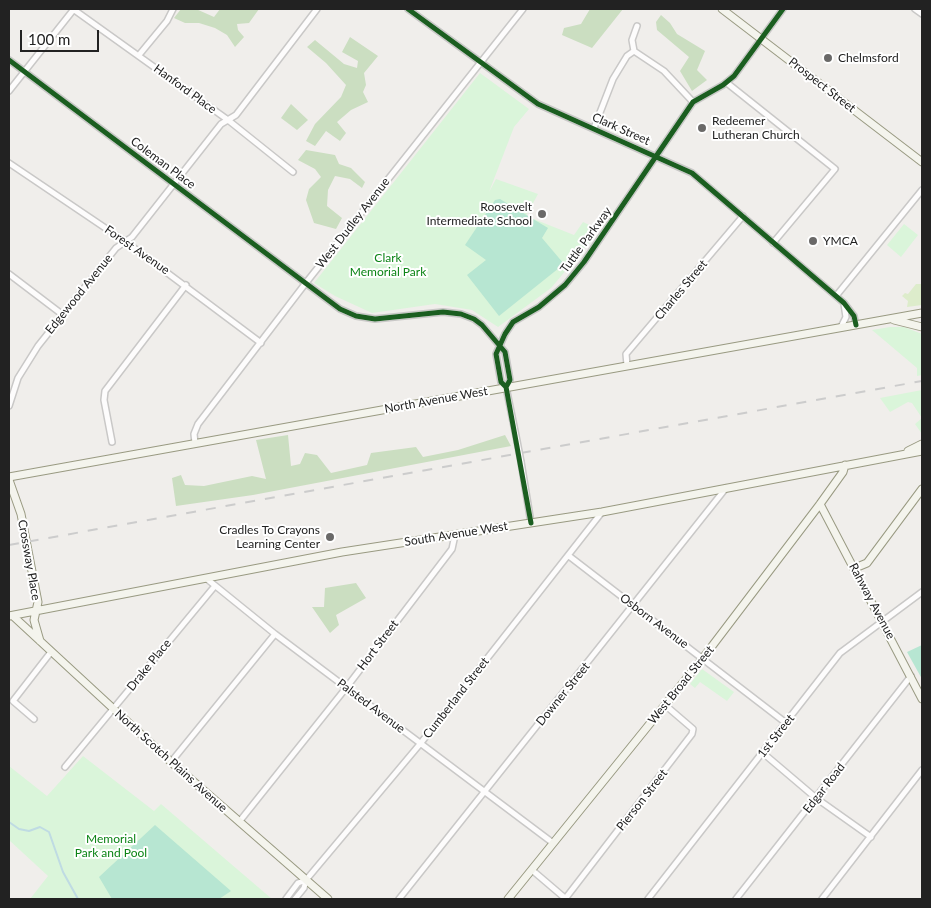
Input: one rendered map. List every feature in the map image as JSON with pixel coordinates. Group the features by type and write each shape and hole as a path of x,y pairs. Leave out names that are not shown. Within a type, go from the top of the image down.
{"main road":[{"name":"Prospect Street","path":"722,9 922,162"},
{"name":"North Avenue West","path":"9,478 922,313"},
{"path":"889,319 922,327"},
{"name":"South Avenue West","path":"903,454 922,444"},
{"name":"South Avenue West","path":"11,616 207,580 342,552 602,512 922,451"},
{"name":"West Broad Street","path":"508,899 704,658 820,504 843,472 845,466"},
{"name":"Crossway Place","path":"9,478 21,514 38,602 36,611"},
{"path":"855,568 867,562 922,489"},
{"name":"Rahway Avenue","path":"820,504 922,699"},
{"path":"36,611 36,629 41,644"},
{"name":"North Scotch Plains Avenue","path":"11,616 171,762 328,899"}],"street":[{"path":"9,91 74,9"},
{"name":"Hanford Place","path":"74,9 228,120 293,172"},
{"path":"138,56 167,21 173,9"},
{"name":"Edgewood Avenue","path":"9,404 27,362 63,315 116,248 132,237 221,124 236,115 316,9"},
{"name":"Clark Street","path":"408,9 538,104 692,173 844,303 854,316 856,325"},
{"name":"West Dudley Avenue","path":"196,443 195,428 305,284 523,9"},
{"path":"637,26 632,40 634,51 664,70 693,102 727,83 734,76 783,9"},
{"path":"915,9 922,14"},
{"path":"594,128 613,79 627,56 634,51"},
{"name":"Coleman Place","path":"9,60 305,284"},
{"path":"727,83 835,169 773,243"},
{"name":"Tuttle Parkway","path":"531,523 506,387 501,382 496,354 512,322 552,296 584,262 693,102"},
{"name":"Forest Avenue","path":"9,163 126,242 186,285 261,343"},
{"path":"836,296 922,190"},
{"name":"Charles Street","path":"627,366 626,354 743,216"},
{"path":"9,274 63,315"},
{"name":"Tuttle Parkway","path":"305,284 340,309 356,316 375,319 443,312 461,314 482,325 505,352 510,380 506,387"},
{"path":"112,442 104,400 105,391 186,285"},
{"path":"841,328 846,317 844,303"},
{"name":"Downer Street","path":"399,899 726,487"},
{"name":"Cumberland Street","path":"286,899 298,884 306,880 420,744 602,512"},
{"name":"Hort Street","path":"239,822 346,688 452,549 455,535"},
{"name":"Osborn Avenue","path":"569,556 704,658 786,723"},
{"name":"Palsted Avenue","path":"207,580 346,688 420,744 486,790 553,843"},
{"name":"Drake Place","path":"65,767 214,587"},
{"name":"1st Street","path":"648,899 840,653 922,592"},
{"path":"171,762 275,634"},
{"path":"34,719 13,700 51,652"},
{"name":"Edgar Road","path":"736,899 911,676"},
{"name":"Pierson Street","path":"566,899 692,734 693,729 664,705"},
{"path":"763,752 816,798 871,837"},
{"path":"822,899 922,770"},
{"path":"532,870 566,899"},
{"name":"Cumberland Street","path":"295,899 304,888 306,880"}],"green space":[{"path":"181,9 196,9 214,17 220,9 259,9 249,23 237,24 238,30 244,37 235,47 227,35 215,28 199,23 185,23 174,18"},
{"path":"590,9 623,9 592,48 562,35 564,28 581,24"},
{"path":"661,15 670,23 677,34 705,51 697,70 707,80 692,91 680,71 689,57 657,30 656,22"},
{"path":"350,37 378,56 364,73 366,85 363,92 368,102 351,110 337,122 346,133 340,141 326,131 315,146 306,141 315,124 341,97 346,85 326,63 307,47 315,40 344,64 357,68 358,61 342,52"},
{"name":"Clark Memorial Park","path":"480,73 529,109 514,127 489,192 496,179 538,194 526,216 574,235 583,222 600,230 551,288 498,327 472,310 435,304 372,313 335,296 314,283"},
{"path":"291,104 308,120 297,130 281,118"},
{"path":"306,150 335,155 339,164 351,168 365,182 362,188 350,179 335,176 328,190 327,206 342,218 336,229 314,223 306,200 309,189 321,177 315,169 298,160"},
{"path":"500,199 548,228 542,238 564,264 499,316 467,275 486,260 465,245 495,200"},
{"path":"904,224 918,235 901,257 887,245"},
{"path":"916,284 922,284 922,305 907,307 908,301 902,296 905,293 908,294"},
{"path":"904,327 922,334 922,375 917,376 917,368 872,330"},
{"path":"922,390 922,418 912,403 908,402 890,412 880,398"},
{"path":"922,418 922,434 915,424"},
{"path":"288,435 291,466 300,464 305,453 317,455 331,473 367,465 371,453 416,447 423,457 458,450 505,435 511,446 253,495 176,506 172,478 181,475 185,485 204,486 252,476 266,479 256,440"},
{"path":"356,583 366,598 336,615 339,625 330,633 312,607 324,607 325,588"},
{"path":"922,645 922,679 907,652"},
{"path":"702,669 734,692 727,701 700,682 695,688 690,684"},
{"name":"Memorial Park and Pool","path":"83,756 154,811 161,804 272,899 30,899 48,876 9,840 9,766 47,796"},
{"path":"155,825 231,891 219,899 112,899 99,877"}],"waterway":[{"path":"9,822 19,829 29,831 40,827 49,832 63,872 78,899"}],"railway":[{"path":"9,545 922,381"}],"cycle path":[{"path":"408,9 538,104 692,173 844,303 854,316 856,325"},
{"path":"531,523 506,387 501,382 496,354 505,334 513,322 539,307 565,285 584,262 693,102 723,85 734,76 783,9"},
{"path":"9,60 340,309 356,316 375,319 443,312 461,314 474,319 482,325 505,352 510,380 506,387"}],"place":[{"name":"Chelmsford","path":"828,58"},
{"name":"Redeemer Lutheran Church","path":"702,128"},
{"name":"Roosevelt Intermediate School","path":"542,214"},
{"name":"YMCA","path":"813,241"},
{"name":"Cradles To Crayons Learning Center","path":"330,537"}]}
